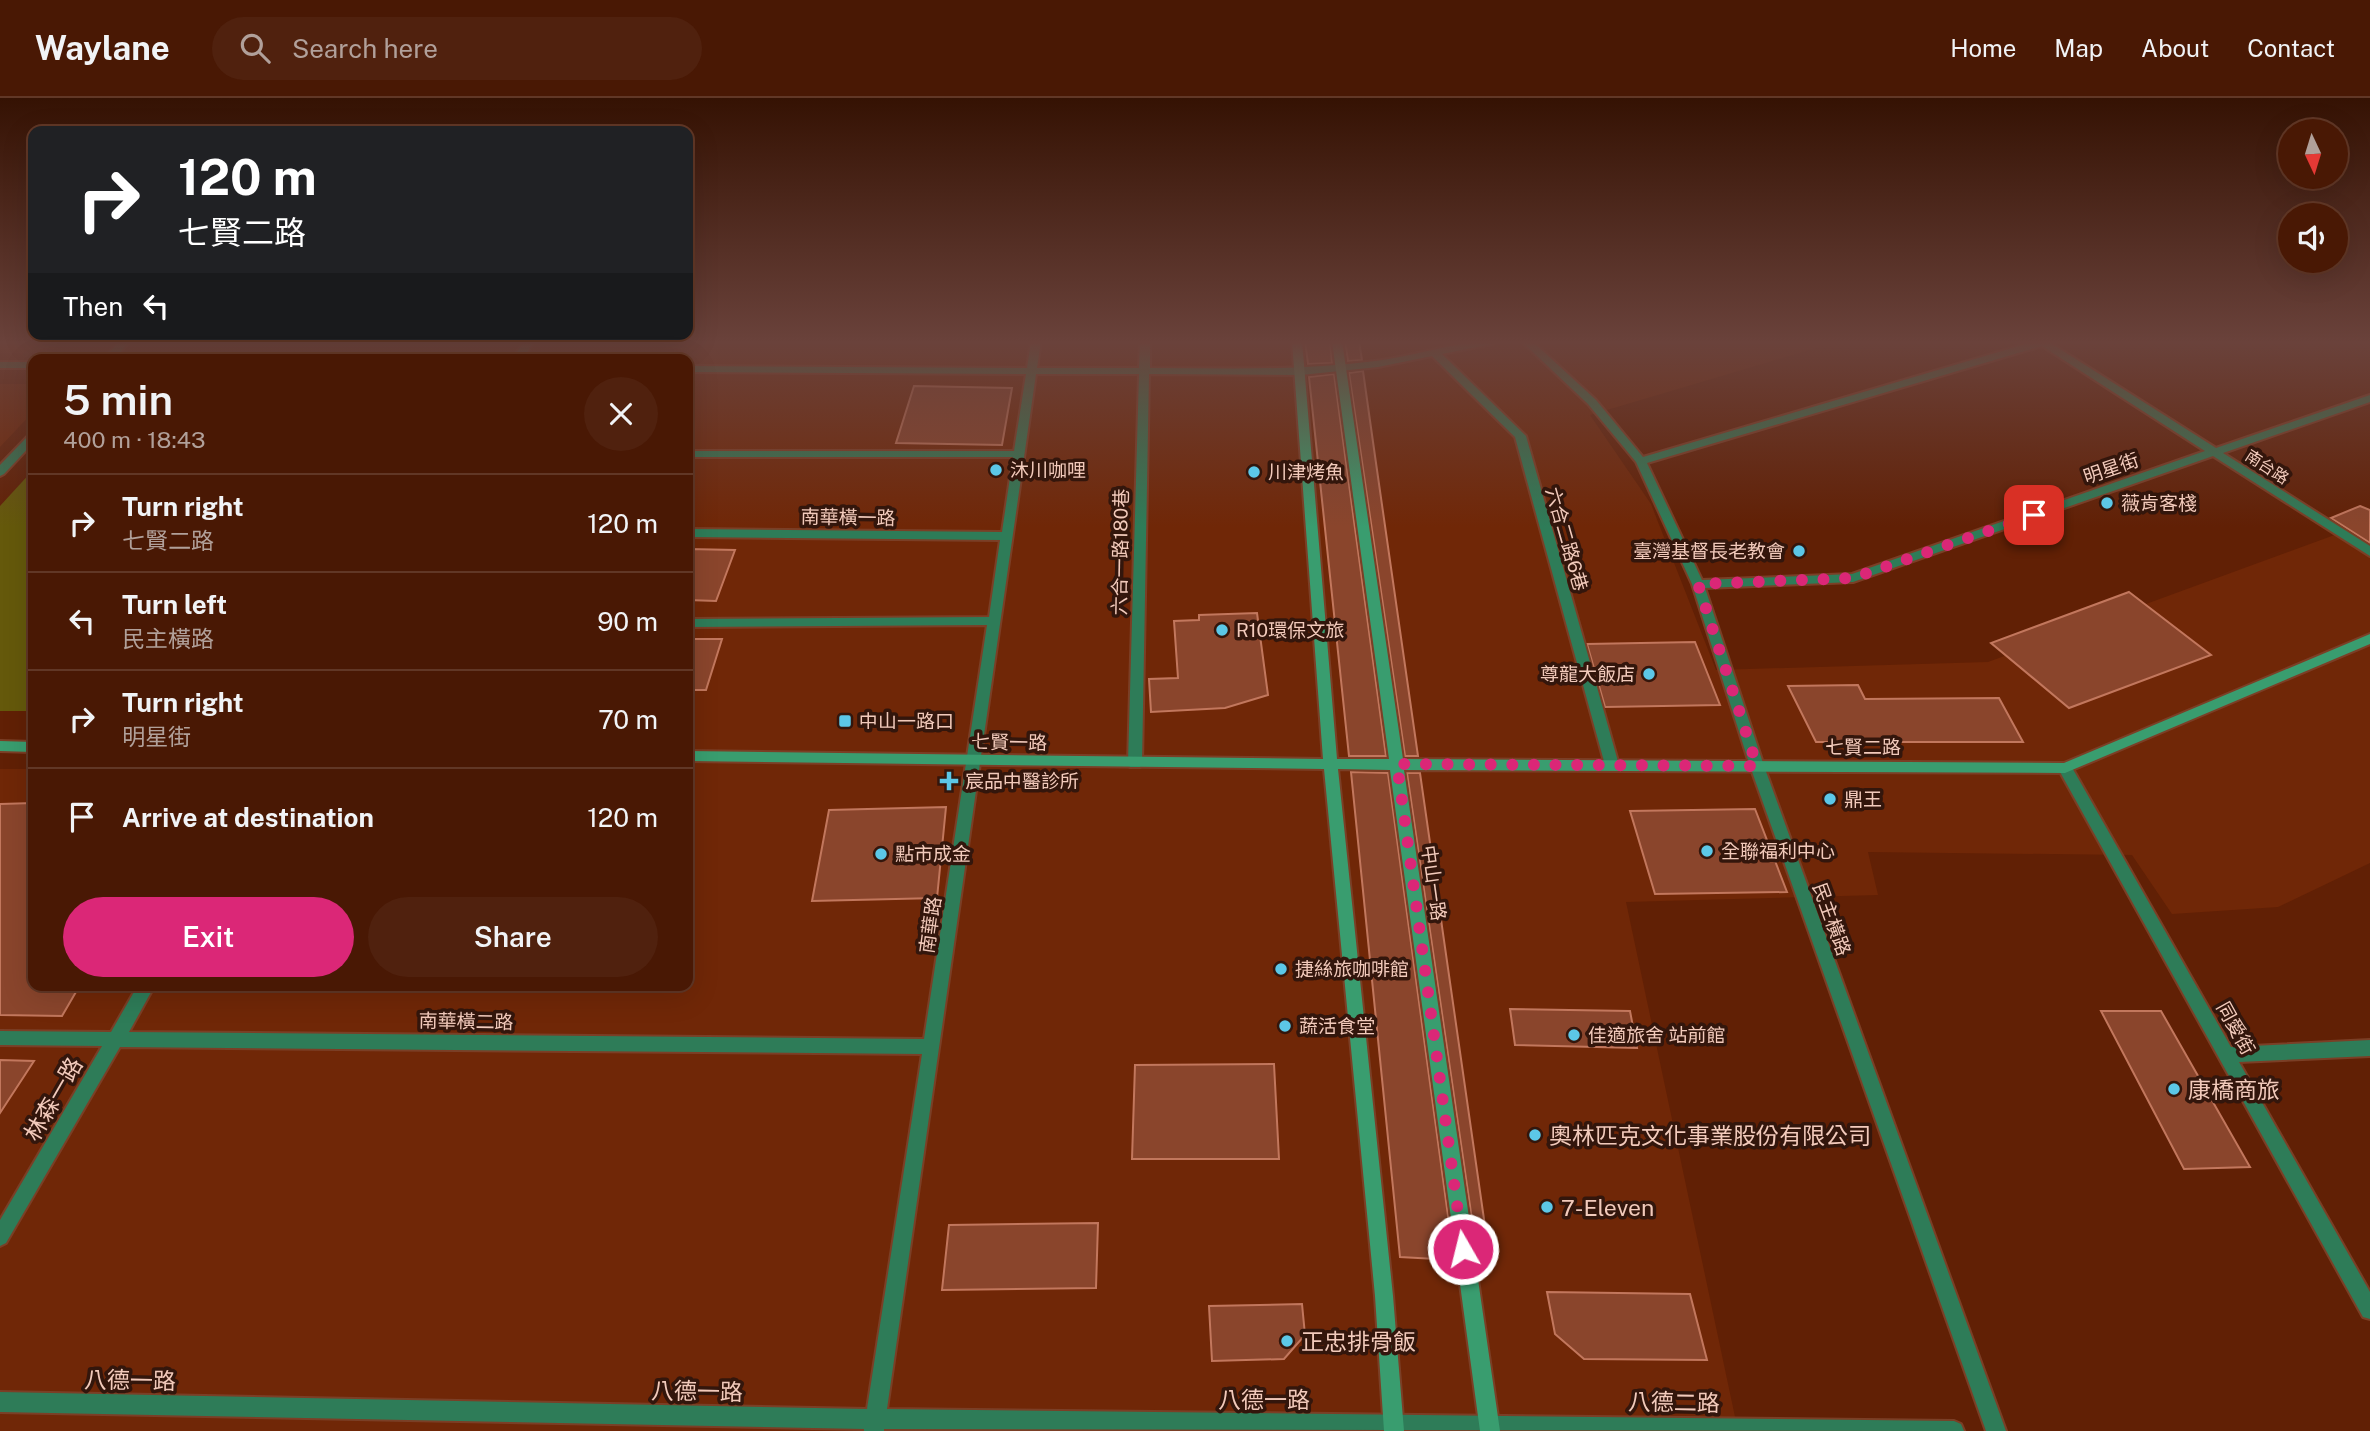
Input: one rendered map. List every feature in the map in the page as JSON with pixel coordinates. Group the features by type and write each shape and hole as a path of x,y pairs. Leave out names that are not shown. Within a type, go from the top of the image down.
{"main road":[{"path":"1303,403 1330,764 1394,1428"},
{"name":"中山一路","path":"1348,403 1489,1429"},
{"name":"七賢二路","path":"1330,764 2066,768 2370,639"},
{"path":"0,746 28,747"},
{"name":"七賢一路","path":"693,756 1330,764"}],"street":[{"name":"南華路","path":"875,1425 1026,403"},
{"name":"六合一路180巷","path":"1135,763 1143,403"},
{"name":"六合二路6巷","path":"1486,403 1520,436 1612,765"},
{"name":"民主橫路","path":"1593,403 1641,461 1698,584 1757,766 1996,1431"},
{"path":"1641,461 1836,403"},
{"name":"南台路","path":"2140,403 2370,552"},
{"name":"明星街","path":"1698,584 1853,578 2355,403"},
{"path":"0,472 28,442"},
{"path":"693,454 1019,454"},
{"name":"南華橫一路","path":"693,533 1007,536"},
{"path":"693,623 995,621"},
{"name":"同愛街","path":"2066,768 2370,1310"},
{"name":"林森一路","path":"0,1237 144,991"},
{"name":"南華橫二路","path":"0,1038 932,1047"},
{"path":"2227,1055 2370,1048"},
{"name":"八德一路","path":"0,1402 875,1425 1394,1428"},
{"name":"八德二路","path":"1394,1428 1954,1431"}],"shaded area":[{"path":"0,403 28,403 28,417 0,447"},
{"path":"693,403 1630,403 1590,415 1651,504 1716,670 1988,662 2370,522 2370,863 2278,907 2172,914 2132,855 1868,852 1878,895 1626,902 1738,1431 0,1431 0,769 28,769 28,991 693,991"},
{"path":"28,475 28,711 0,711 0,506"}],"building":[{"path":"909,403 1009,403 1002,445 896,443"},
{"path":"1312,403 1338,403 1386,756 1349,756"},
{"path":"1353,403 1368,403 1418,756 1405,756"},
{"path":"2360,506 2370,510 2370,543 2331,518"},
{"path":"693,549 735,550 716,601 693,600"},
{"path":"2129,592 2211,655 2069,708 1991,643"},
{"path":"1257,613 1268,695 1225,708 1151,712 1149,679 1178,678 1174,621 1199,620 1199,615"},
{"path":"693,639 722,639 706,690 693,690"},
{"name":"尊龍大飯店","path":"1695,642 1720,705 1605,707 1587,644"},
{"path":"1858,685 1865,699 1999,698 2023,742 1816,742 1788,686"},
{"path":"1351,772 1388,773 1454,1260 1400,1257"},
{"path":"1407,773 1420,773 1490,1261 1478,1261"},
{"path":"28,803 28,991 77,991 62,1016 0,1015 0,804"},
{"name":"點市成金","path":"946,807 937,898 812,901 829,810"},
{"name":"全聯福利中心","path":"1755,809 1787,892 1655,894 1630,811"},
{"name":"佳適旅舍 站前館","path":"1510,1009 1630,1011 1637,1048 1515,1045"},
{"name":"康橋商旅","path":"2101,1011 2161,1011 2250,1167 2184,1169"},
{"path":"0,1060 34,1061 0,1113"},
{"path":"1274,1064 1279,1159 1132,1159 1135,1065"},
{"path":"1098,1223 1096,1288 942,1290 949,1225"},
{"path":"1547,1292 1690,1294 1707,1360 1584,1359 1555,1334"},
{"path":"1302,1304 1305,1335 1284,1359 1212,1361 1209,1306"}],"place":[{"name":"沐川咖哩","path":"996,470"},
{"name":"川津烤魚","path":"1254,472"},
{"name":"薇肯客棧","path":"2107,503"},
{"name":"臺灣基督長老教會","path":"1799,551"},
{"name":"R10環保文旅","path":"1222,630"},
{"name":"尊龍大飯店","path":"1649,674"},
{"name":"中山一路口","path":"845,721"},
{"name":"宸品中醫診所","path":"949,781"},
{"name":"鼎王","path":"1830,799"},
{"name":"全聯福利中心","path":"1707,851"},
{"name":"點市成金","path":"881,854"},
{"name":"捷絲旅咖啡館","path":"1281,969"},
{"name":"蔬活食堂","path":"1285,1026"},
{"name":"佳適旅舍 站前館","path":"1574,1035"},
{"name":"康橋商旅","path":"2174,1089"},
{"name":"奧林匹克文化事業股份有限公司","path":"1535,1135"},
{"name":"7-Eleven","path":"1547,1207"},
{"name":"正忠排骨飯","path":"1287,1341"}],"route":[{"path":"1463,1249 1403,825 1397,764 1757,766 1698,584 1853,578 2034,515"}]}
